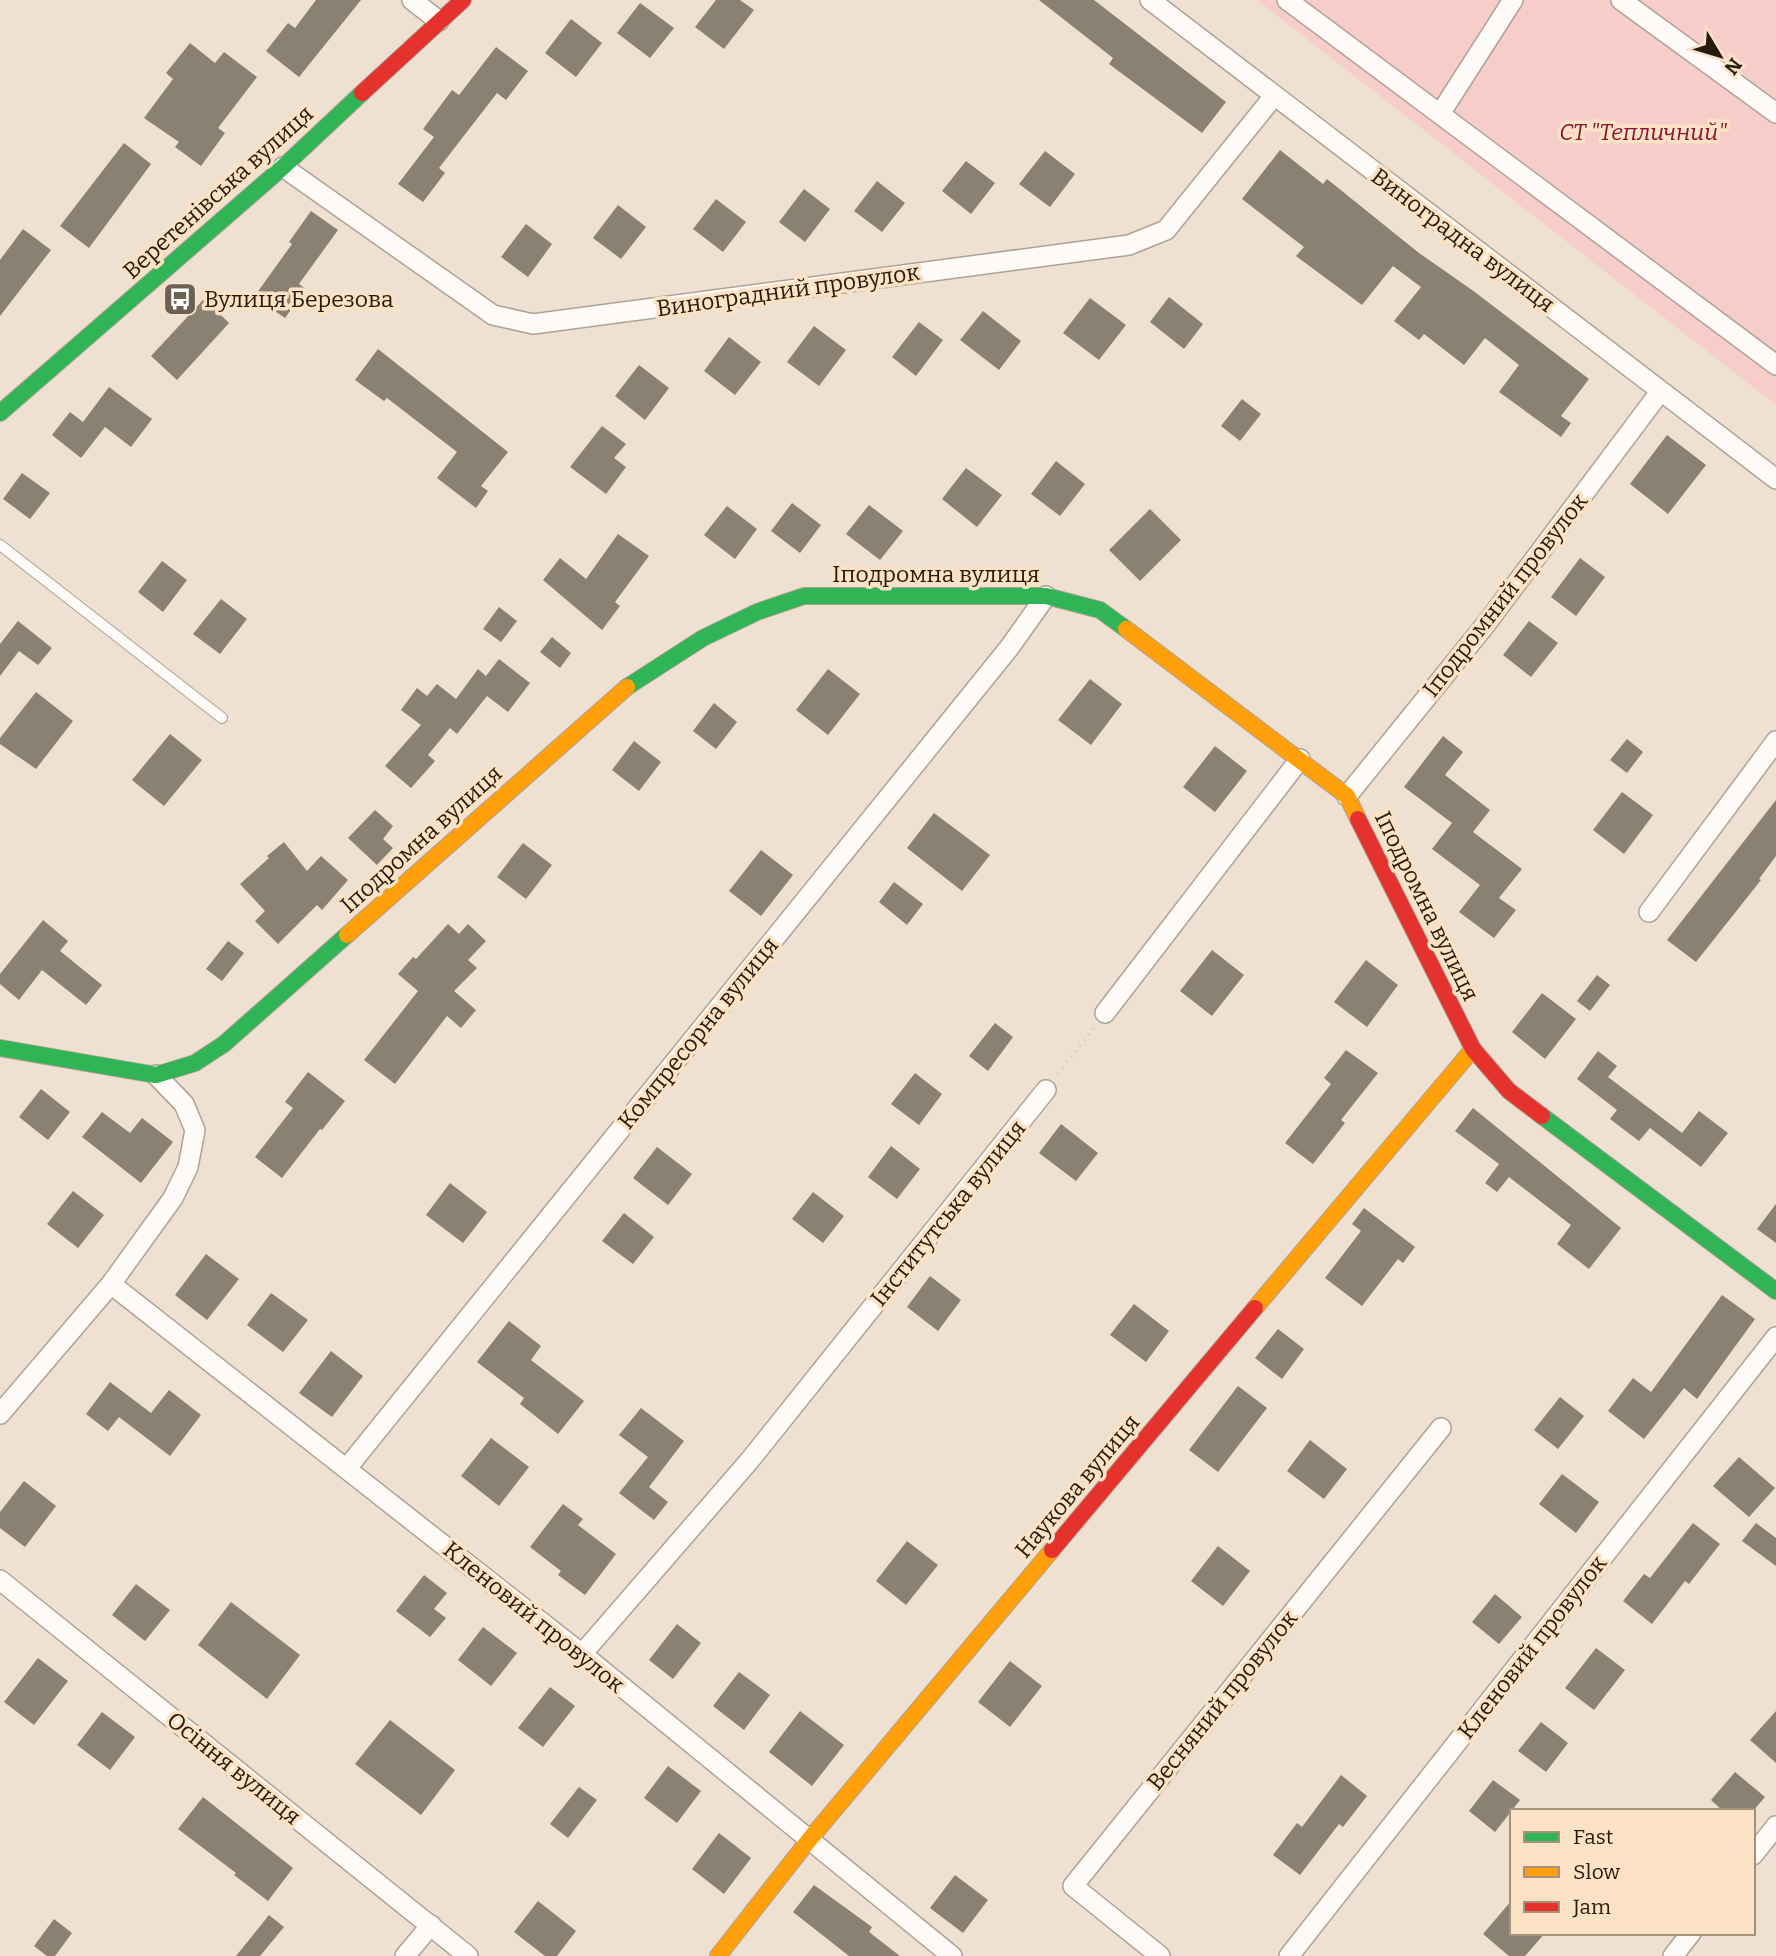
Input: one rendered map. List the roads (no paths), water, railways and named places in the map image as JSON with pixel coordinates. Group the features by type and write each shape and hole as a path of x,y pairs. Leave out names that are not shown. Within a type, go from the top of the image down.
{"street":[{"path":"412,0 439,21"},
{"name":"Веретенівська вулиця","path":"0,413 283,167 463,0"},
{"name":"Виноградна вулиця","path":"1150,0 1776,479"},
{"path":"1287,0 1776,365"},
{"path":"1440,114 1513,0"},
{"path":"1621,0 1776,113"},
{"name":"Виноградний провулок","path":"283,167 493,315 533,324 1129,245 1166,229 1274,96"},
{"name":"Іподромний провулок","path":"1347,796 1486,624 1660,392"},
{"name":"Іподромна вулиця","path":"0,1048 156,1075 195,1063 224,1044 635,680 703,638 757,612 804,596 1046,596 1100,610 1347,796 1473,1049 1509,1091 1776,1291"},
{"name":"Компресорна вулиця","path":"347,1468 1009,648 1046,596"},
{"path":"1649,912 1776,741"},
{"path":"1105,1013 1300,760"},
{"name":"Наукова вулиця","path":"719,1956 809,1840 1473,1049"},
{"path":"0,1414 111,1284 173,1198 188,1167 195,1130 184,1104 156,1075"},
{"name":"Інститутська вулиця","path":"582,1654 750,1461 1046,1090"},
{"name":"Кленовий провулок","path":"111,1284 582,1654 952,1956"},
{"name":"Кленовий провулок","path":"1289,1956 1776,1337"},
{"name":"Весняний провулок","path":"1160,1956 1073,1886 1441,1428"},
{"name":"Осіння вулиця","path":"0,1580 468,1956"},
{"path":"1755,1852 1776,1826"},
{"path":"405,1956 431,1926"},
{"path":"1674,1956 1690,1935"}],"lane":[{"path":"0,545 222,718"}],"place":[{"name":"Вулиця Березова","path":"180,299"}],"park label":[{"name":"СТ \"Тепличний\"","path":"1643,132"}]}
